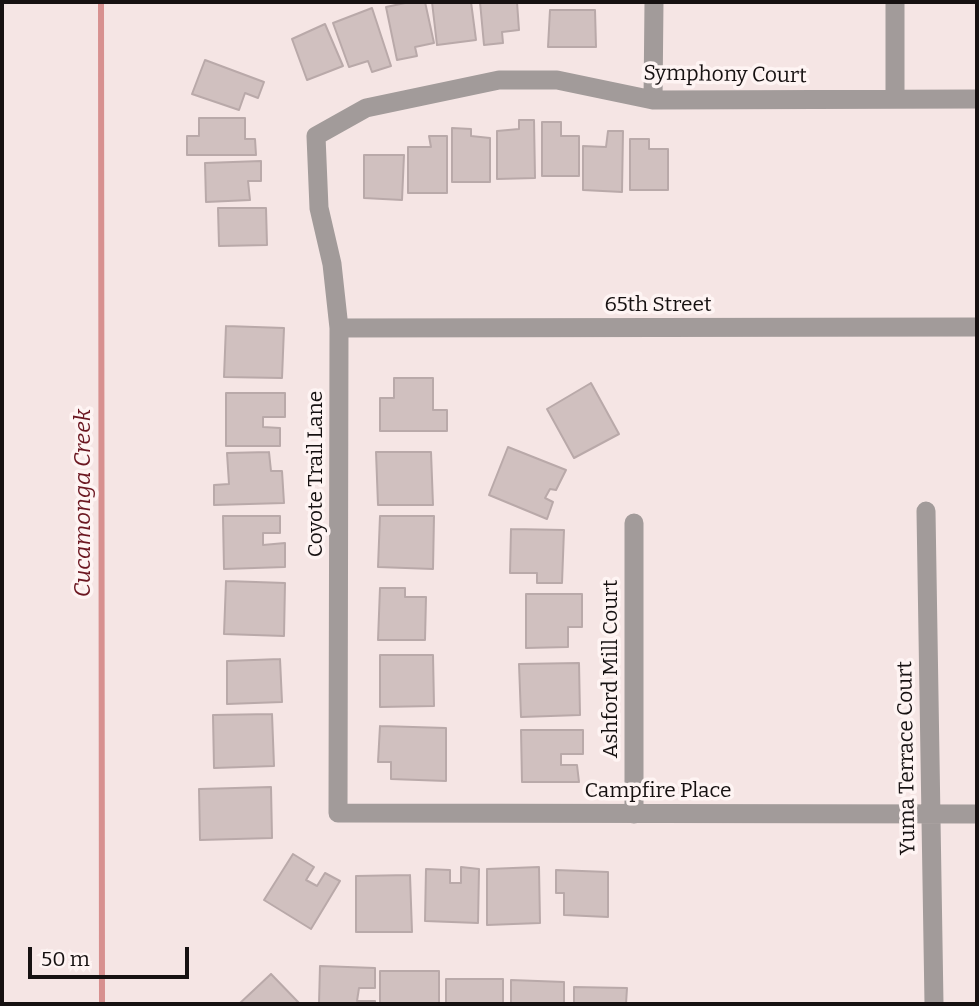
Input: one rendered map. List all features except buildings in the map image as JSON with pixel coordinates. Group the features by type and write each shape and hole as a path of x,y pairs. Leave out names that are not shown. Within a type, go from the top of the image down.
{"street":[{"path":"653,100 654,2"},
{"path":"895,2 895,99"},
{"name":"Symphony Court","path":"316,136 366,108 499,80 557,80 653,100 977,99"},
{"name":"Coyote Trail Lane","path":"316,136 319,208 332,264 338,328 338,813"},
{"name":"65th Street","path":"338,328 977,327"},
{"name":"Yuma Terrace Court","path":"926,511 934,1004"},
{"name":"Ashford Mill Court","path":"634,523 634,814"},
{"name":"Campfire Place","path":"338,813 977,814"}],"waterway":[{"name":"Cucamonga Creek","path":"101,2 102,1004"}]}
